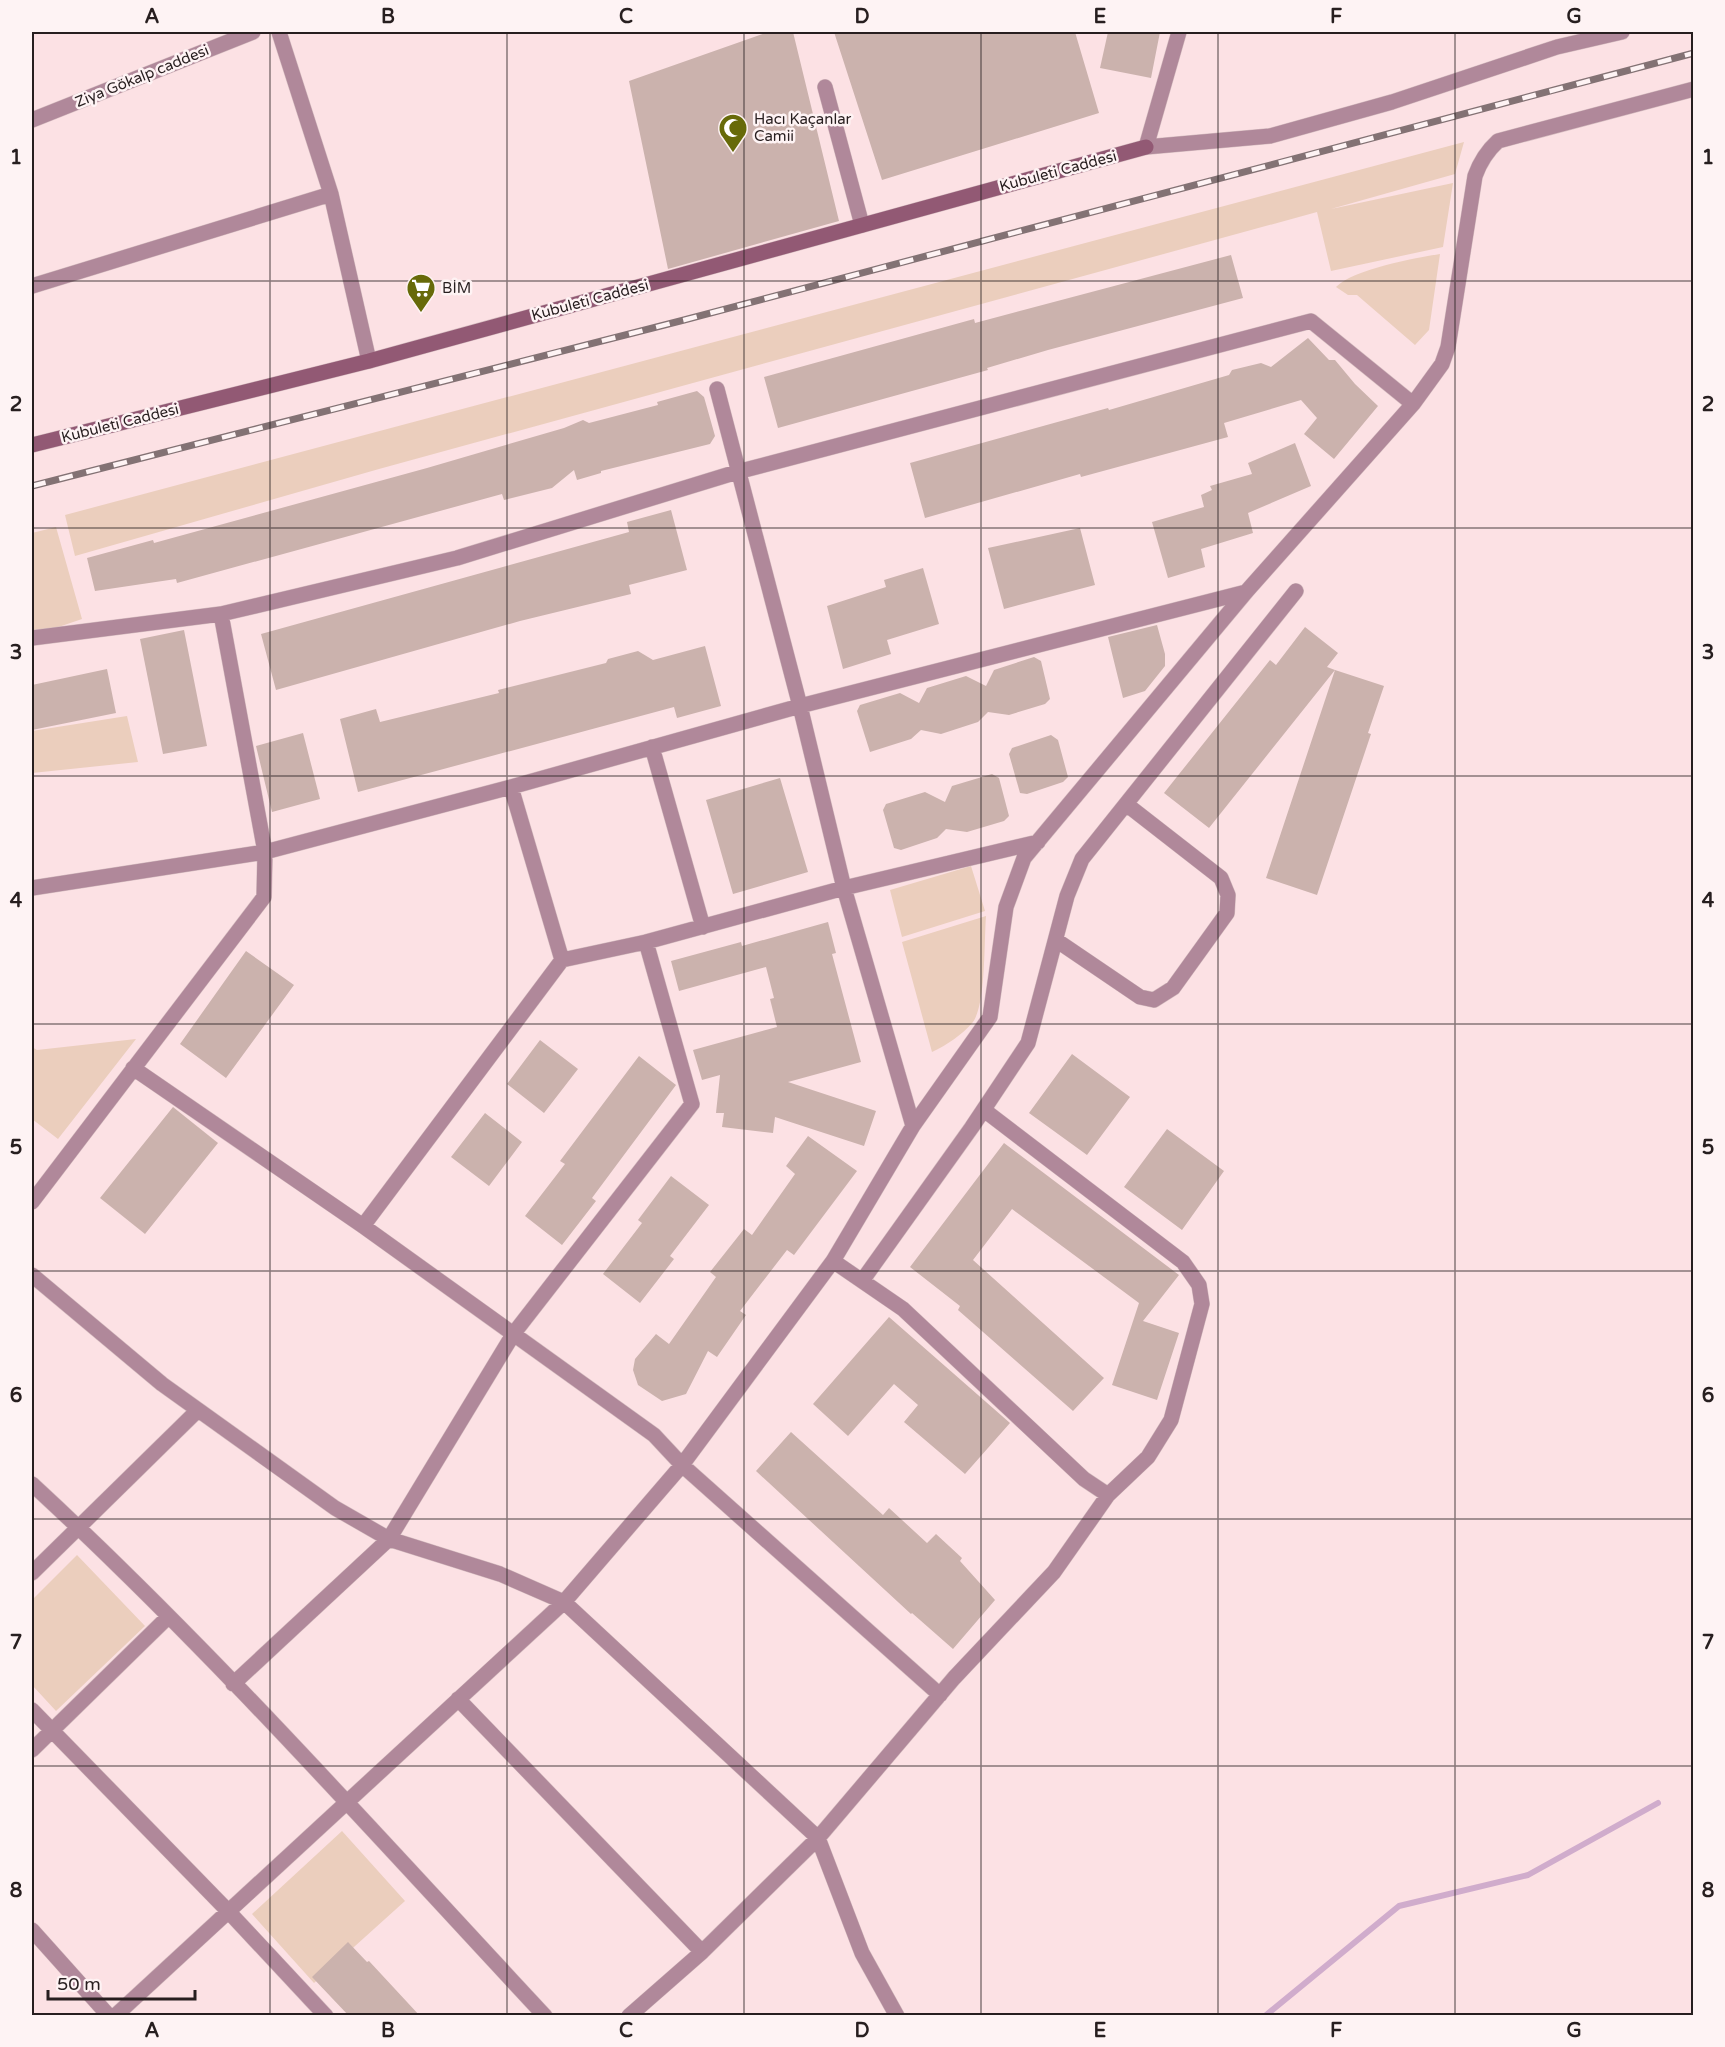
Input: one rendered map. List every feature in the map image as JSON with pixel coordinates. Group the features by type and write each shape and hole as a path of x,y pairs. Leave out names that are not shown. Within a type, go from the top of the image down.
{"street":[{"name":"Ziya Gökalp caddesi","path":"32,120 253,32"},
{"path":"279,32 331,194 369,361"},
{"path":"1179,32 1146,147 1270,136 1392,102 1557,47 1622,32"},
{"path":"825,87 862,225"},
{"path":"114,2016 564,1602 682,1465 833,1261 913,1126 990,1017 1006,907 1024,858 1246,592 1413,404 1442,364 1448,347 1475,176 1479,164 1491,147 1498,141 1694,89"},
{"name":"Kubuleti Caddesi","path":"32,445 369,361 1146,147"},
{"path":"32,286 331,194"},
{"path":"32,638 221,615 457,558 737,472 1311,321 1413,404"},
{"path":"717,389 800,706 844,888 913,1126"},
{"path":"862,1281 984,1110 1028,1043 1066,896 1082,859 1296,591"},
{"path":"32,888 266,852 511,788 800,706 1246,592"},
{"path":"32,1202 264,897 266,852 221,615"},
{"path":"652,747 703,927"},
{"path":"511,788 562,960"},
{"path":"1056,940 1140,997 1154,1000 1173,988 1227,913 1228,896 1221,878 1126,804"},
{"path":"363,1226 562,960 645,942 844,888 1038,842"},
{"path":"233,1684 389,1539 514,1333 692,1104 645,942"},
{"path":"133,1068 363,1226 654,1435 682,1465 940,1695"},
{"path":"629,2016 702,1952 818,1838 940,1695 1054,1572 1108,1495 1148,1457 1172,1419 1202,1304 1199,1285 1184,1262 984,1110"},
{"path":"833,1261 903,1309 1084,1479 1108,1495"},
{"path":"32,1275 162,1384 334,1508 389,1539 500,1574 564,1602 818,1838 862,1953 897,2016"},
{"path":"32,1573 198,1410"},
{"path":"32,1484 78,1527 233,1684 545,2016"},
{"path":"32,1750 167,1618"},
{"path":"458,1698 702,1952"},
{"path":"32,1710 228,1911 326,2016"},
{"path":"32,1930 109,2016"}],"shaded area":[{"path":"1464,142 1455,174 1331,209 1453,183 1443,247 1331,271 1317,212 379,469 75,556 65,515"},
{"path":"1440,254 1429,330 1415,345 1357,295 1348,295 1336,287 1370,270 1401,261"},
{"path":"56,527 82,619 32,636 32,533"},
{"path":"127,716 138,762 32,773 32,731"},
{"path":"971,866 985,911 902,937 890,890"},
{"path":"986,916 984,972 977,1013 973,1022 964,1031 949,1043 932,1052 902,942"},
{"path":"136,1039 58,1139 32,1119 32,1047 37,1050"},
{"path":"77,1555 145,1626 56,1711 32,1685 32,1600"},
{"path":"342,1831 405,1901 314,1983 252,1914"}],"building":[{"name":"Hacı Kaçanlar Camii","path":"768,32 793,32 839,221 668,269 629,81"},
{"path":"834,32 1075,32 1099,113 882,180"},
{"path":"1108,32 1160,32 1151,78 1100,68"},
{"path":"1231,255 1243,298 1048,350 987,368 988,370 778,428 764,377 974,319 975,323"},
{"path":"1308,338 1329,360 1335,360 1378,406 1334,459 1304,434 1317,418 1301,400 1224,423 1228,437 1081,477 1080,474 925,518 910,463 1108,408 1109,410 1229,375 1232,370 1261,363 1271,367"},
{"path":"697,391 704,397 715,436 710,444 601,471 601,473 577,480 574,470 552,488 504,500 502,494 177,583 176,579 95,591 87,558 153,540 154,543 427,468 564,428 583,420 589,423 658,405 657,402"},
{"path":"1295,443 1311,486 1248,513 1253,533 1201,549 1205,567 1168,578 1152,522 1204,507 1201,495 1212,490 1210,486 1252,474 1248,463"},
{"path":"671,510 687,570 629,585 631,594 520,621 276,690 261,634 629,532 627,522"},
{"path":"1080,528 1095,585 1004,609 988,548"},
{"path":"923,568 939,624 887,640 891,654 843,669 827,606 886,587 884,580"},
{"path":"1157,625 1165,654 1165,666 1145,691 1123,698 1108,637"},
{"path":"1305,627 1338,653 1327,667 1335,670 1209,828 1164,793 1270,660 1276,665"},
{"path":"184,630 207,746 163,754 140,639"},
{"path":"705,646 721,706 677,718 674,707 358,792 340,719 376,709 380,722 499,693 498,690 606,663 608,659 638,651 653,660"},
{"path":"1034,657 1041,661 1050,699 1045,704 1009,715 988,712 978,722 941,734 921,730 911,739 870,752 857,711 860,705 900,693 919,703 927,688 966,676 986,686 994,670"},
{"path":"107,669 116,713 32,730 32,685"},
{"path":"1335,670 1384,686 1368,733 1371,734 1317,895 1266,878"},
{"path":"303,733 320,799 272,812 256,746"},
{"path":"1051,735 1058,740 1068,777 1063,782 1027,794 1020,793 1009,754 1012,748"},
{"path":"992,774 999,778 1009,816 1004,821 967,832 946,829 937,838 901,850 894,848 883,810 886,804 925,792 945,802 952,786"},
{"path":"780,778 808,872 733,894 706,800"},
{"path":"828,922 836,953 832,954 861,1062 788,1082 876,1111 864,1146 775,1117 773,1133 722,1127 724,1113 716,1113 720,1075 702,1080 693,1050 777,1027 770,999 774,998 766,967 679,991 671,961 741,942 742,946"},
{"path":"246,951 294,985 226,1078 180,1044"},
{"path":"540,1040 578,1069 544,1113 507,1084"},
{"path":"1072,1054 1130,1097 1087,1155 1029,1113"},
{"path":"639,1056 676,1085 592,1198 596,1201 562,1245 525,1216 565,1164 560,1161"},
{"path":"173,1107 218,1143 145,1234 100,1198"},
{"path":"485,1113 522,1142 489,1186 451,1157"},
{"path":"1167,1129 1224,1171 1182,1230 1124,1187"},
{"path":"808,1136 857,1171 794,1255 787,1250 740,1311 746,1315 717,1357 708,1351 686,1394 662,1401 638,1385 633,1370 635,1359 656,1334 669,1344 716,1277 710,1272 744,1229 752,1235 795,1174 786,1166"},
{"path":"1004,1143 1179,1275 1143,1321 1179,1333 1157,1400 1112,1385 1139,1303 1012,1209 973,1260 1104,1378 1073,1411 958,1310 960,1306 910,1267"},
{"path":"671,1176 709,1205 670,1256 674,1259 640,1303 603,1274 642,1223 638,1220"},
{"path":"889,1317 1010,1423 965,1474 904,1422 918,1405 894,1384 848,1436 813,1404"},
{"path":"791,1432 883,1515 889,1508 927,1543 936,1534 962,1558 960,1561 995,1600 953,1649 911,1614 756,1471"},
{"path":"348,1942 367,1962 369,1961 420,2016 349,2016 312,1977"}],"waterway":[{"path":"1265,2016 1399,1906 1528,1875 1658,1803"}],"railway":[{"path":"32,486 684,320 1694,53"}],"place":[{"name":"Hacı Kaçanlar Camii","path":"733,154"},
{"name":"BİM","path":"421,314"}]}
